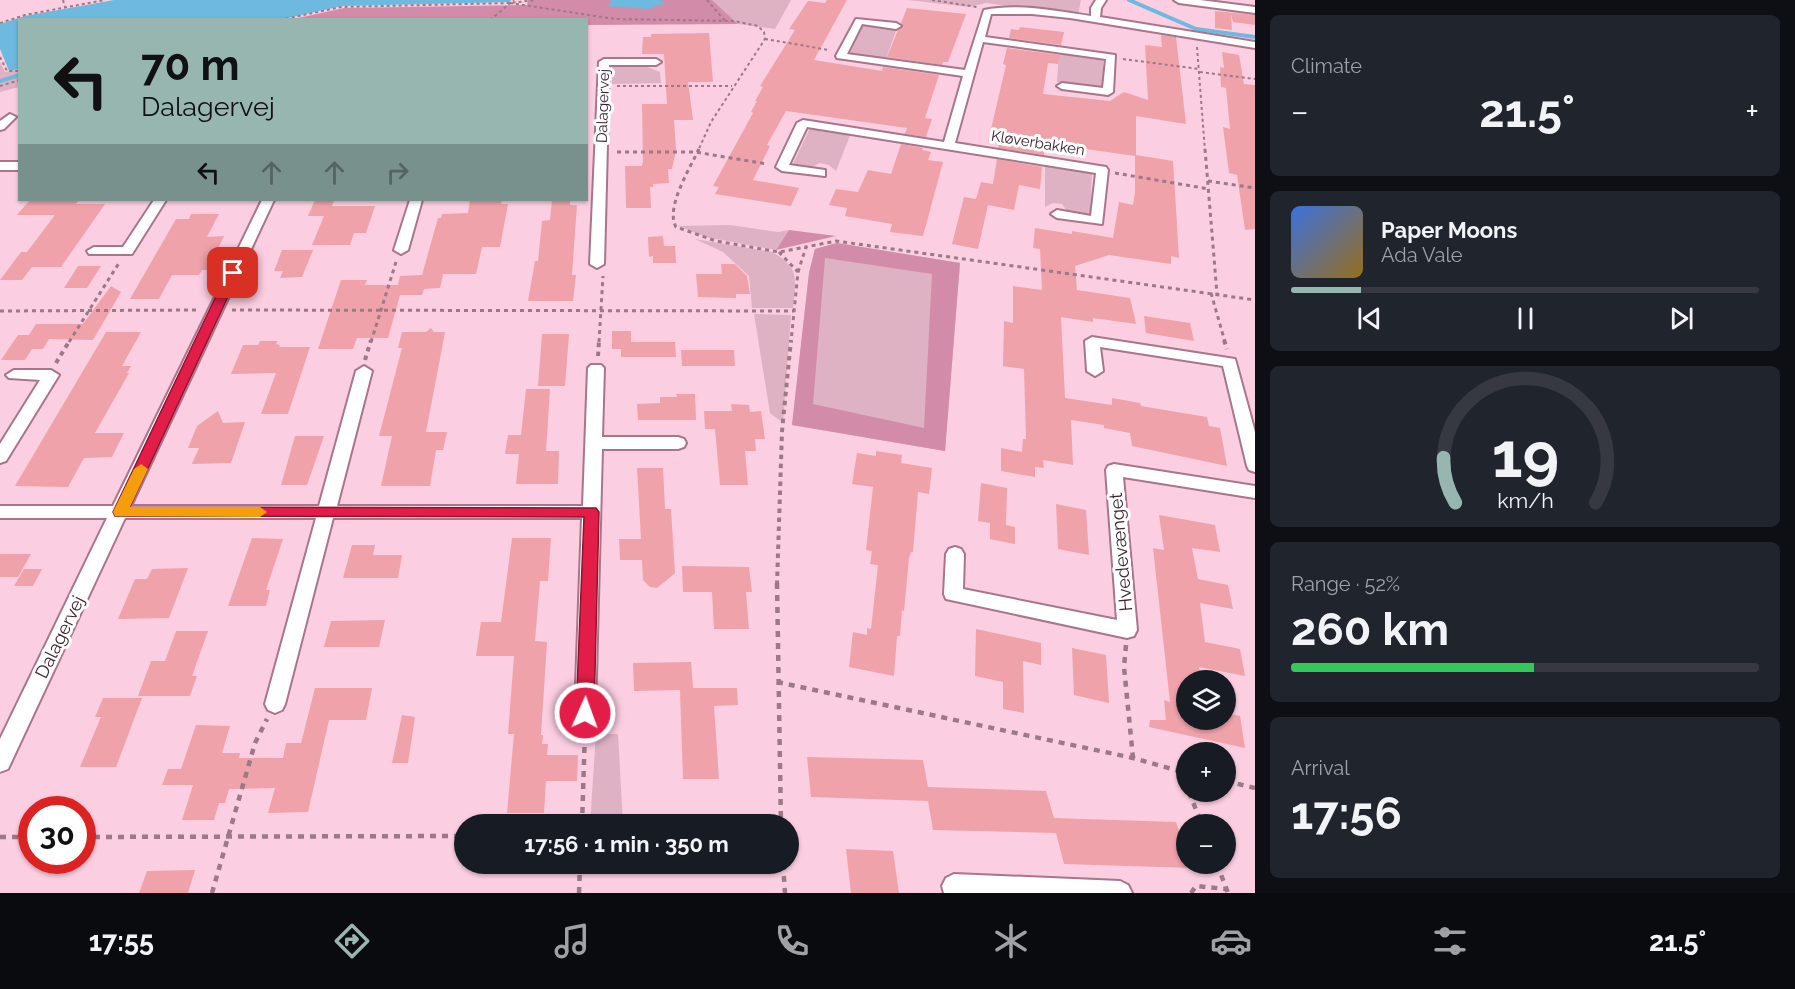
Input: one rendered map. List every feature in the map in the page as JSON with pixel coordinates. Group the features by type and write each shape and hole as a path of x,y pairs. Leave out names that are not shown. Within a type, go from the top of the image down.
{"street":[{"path":"1095,20 1096,8 1101,0"},
{"path":"1179,0 1255,10"},
{"path":"949,146 989,10 1001,8 1095,20 1255,45"},
{"path":"896,26 859,21 841,56 969,74"},
{"path":"980,39 1110,57 1107,92 1062,86"},
{"name":"Dalagervej","path":"597,264 604,62 656,62"},
{"path":"0,128 10,117"},
{"name":"Kløverbakken","path":"782,167 803,123 1102,170 1097,221 1057,214"},
{"path":"0,166 18,166"},
{"name":"Dalagervej","path":"588,166 600,166"},
{"path":"782,167 821,173"},
{"path":"94,251 127,251 159,201"},
{"name":"Dalagervej","path":"0,762 268,201"},
{"path":"401,250 416,201"},
{"path":"1095,371 1092,341 1230,362 1255,466"},
{"path":"585,713 596,368"},
{"path":"275,704 364,371"},
{"path":"14,375 51,375"},
{"path":"0,457 51,375"},
{"path":"593,443 678,442"},
{"name":"Hvedevænget","path":"956,554 952,594 1127,630 1114,470 1255,492"},
{"path":"0,512 591,512"},
{"path":"956,893 954,886 1120,893"}],"path":[{"path":"63,0 65,7"},
{"path":"0,22 105,0"},
{"path":"492,18 514,0"},
{"path":"289,18 341,7 510,3 536,0"},
{"path":"707,0 725,21"},
{"path":"932,0 989,10"},
{"path":"510,3 615,19 748,23 758,26 764,32 765,39 733,86 695,152 674,204 672,220 676,227 703,238 778,252 836,241 1255,300"},
{"path":"1197,35 1217,294"},
{"path":"765,39 821,47 841,56"},
{"path":"0,57 7,71 18,71"},
{"path":"1110,57 1255,79"},
{"path":"0,87 18,81"},
{"path":"603,86 733,86"},
{"path":"601,152 695,152 782,167"},
{"path":"1102,170 1209,189"},
{"path":"1208,181 1255,189"},
{"path":"781,814 776,555 782,431 798,272 806,247"},
{"path":"364,371 366,355 391,271 401,250"},
{"path":"51,375 58,357 127,251"},
{"path":"778,252 798,272"},
{"path":"596,368 602,310 603,270 597,264"},
{"path":"1211,293 1230,362"},
{"path":"0,311 794,311"},
{"path":"1127,630 1124,667 1133,758"},
{"path":"777,682 1133,758 1176,770"},
{"path":"212,893 255,743 275,704"},
{"path":"582,814 585,713"},
{"path":"1236,783 1255,788"},
{"path":"96,837 454,836"},
{"path":"0,837 18,837"},
{"path":"579,893 580,874"},
{"path":"784,874 785,893"},
{"path":"1191,893 1197,886 1227,891 1221,874"}],"shaded area":[{"path":"528,0 712,0 738,24 588,25 588,18 298,18 344,8 527,5"},
{"path":"712,0 791,0 775,29 738,24"},
{"path":"908,0 1081,0 1078,15 986,3 969,7"},
{"path":"864,23 897,28 886,59 850,54"},
{"path":"1059,52 1103,58 1103,88 1057,82"},
{"path":"0,62 5,72 18,69 18,87 0,92"},
{"path":"642,65 660,72 661,83 612,84 612,66"},
{"path":"810,128 851,133 836,171 829,165 820,163 812,167 793,164"},
{"path":"1045,165 1092,173 1090,215 1067,211 1062,204 1053,203 1045,207"},
{"path":"730,225 778,232 789,230 776,250 706,237 678,226"},
{"path":"789,230 836,236 776,250"},
{"path":"695,239 772,252 781,258 788,263 794,275 793,308 752,308 749,276 723,252"},
{"path":"837,243 960,263 945,451 792,425 809,273 815,249"},
{"path":"837,243 960,263 945,451 792,425 809,273 815,249","holes":["825,258 932,274 924,428 813,404"]},
{"path":"754,314 791,315 783,423 770,413"},
{"path":"596,734 618,734 622,814 591,814"}],"water":[{"path":"114,0 511,0 510,2 342,6 287,18 19,18"},
{"path":"611,0 661,0 665,3 648,9 608,6"},
{"path":"18,18 18,69 9,71 0,49 0,24"}],"building":[{"path":"827,0 847,0 814,60 882,71 883,67 939,75 925,118 932,119 926,137 905,134 907,128 786,111 767,145 770,146 753,180 799,188 791,206 715,194 719,187 713,186 753,113 751,112 757,101 755,101 763,87 760,86 795,30 789,29 808,1 825,3"},
{"path":"907,8 966,14 948,62 943,62 942,65 887,57 898,30 903,27 901,23"},
{"path":"1215,11 1255,15 1255,25 1233,22 1231,14 1232,30 1215,28"},
{"path":"1020,27 1064,32 1061,45 1009,38 1011,29 1019,30"},
{"path":"709,33 713,82 688,82 693,120 674,120 676,150 672,169 668,169 669,183 653,184 653,187 650,187 651,208 626,208 625,166 642,166 643,162 642,104 667,104 664,54 642,54 643,37 651,37 651,34"},
{"path":"1161,35 1176,37 1186,124 1136,116 1136,155 1173,161 1179,258 1171,256 1171,264 1109,255 1075,266 1077,290 1130,298 1136,324 1093,318 1093,322 1061,317 1065,398 1112,405 1112,398 1140,403 1141,406 1207,417 1209,426 1220,428 1227,466 1132,446 1130,433 1104,428 1104,425 1071,420 1073,465 1043,460 1044,468 1035,467 1035,477 1001,471 1001,448 1022,452 1023,439 1026,439 1024,369 1003,366 1004,321 1013,323 1013,286 1042,290 1040,249 1033,248 1035,228 1113,238 1119,202 1133,205 1135,192 1135,156 1072,147 1071,155 1044,150 1044,155 998,148 999,144 988,142 1006,65 1003,64 1007,48 1060,55 1058,64 1048,63 1043,94 1110,101 1124,92 1148,100 1145,45 1162,47"},
{"path":"1222,52 1239,55 1244,84 1255,85 1255,229 1245,230 1237,175 1229,173 1223,127 1230,129 1226,88 1221,87 1220,67 1224,68"},
{"path":"901,144 923,148 922,150 931,152 928,160 943,162 923,236 890,232 892,224 845,216 847,208 829,205 836,189 858,192 868,170 891,174"},
{"path":"997,159 1042,167 1040,189 1019,185 1014,210 988,205 978,249 952,244 964,197 976,199 981,182 993,184"},
{"path":"29,201 78,201 76,204 105,204 61,267 32,267 22,280 0,280 21,252 27,252 55,215 17,215"},
{"path":"315,201 334,201 332,206 375,206 366,233 354,233 350,245 312,245 324,216 308,216"},
{"path":"470,201 502,201 501,204 508,204 500,247 482,247 476,274 443,274 440,288 424,289 422,295 400,295 388,338 357,338 353,349 318,349 341,280 367,280 365,285 398,285 400,276 422,275 438,218 441,218 442,214 468,213"},
{"path":"552,201 570,201 570,205 577,205 572,275 576,275 573,301 528,301 535,261 538,261 542,221 550,220"},
{"path":"191,214 219,214 207,237 224,236 208,270 202,270 199,275 172,275 159,299 130,299 176,219 189,219"},
{"path":"663,236 664,246 675,246 676,263 653,263 653,256 649,257 648,237"},
{"path":"282,250 313,250 302,277 280,278 283,271 274,271"},
{"path":"721,264 735,264 747,276 750,294 736,294 736,298 698,297 696,274 722,274"},
{"path":"78,266 101,266 87,288 64,288"},
{"path":"111,286 121,292 93,340 49,339 43,349 32,349 25,360 1,360 18,335 29,335 36,324 83,324"},
{"path":"1144,316 1190,323 1194,341 1146,333"},
{"path":"431,328 434,332 445,332 426,432 447,432 443,450 436,450 430,486 381,486 392,436 379,436 402,348 398,348 402,332 426,332"},
{"path":"612,331 631,331 631,342 675,342 676,357 621,357 621,349 612,349"},
{"path":"106,332 141,332 122,366 131,366 127,373 129,373 95,433 124,433 112,457 84,458 68,487 15,486"},
{"path":"542,334 569,334 565,386 538,386"},
{"path":"260,341 277,341 276,344 280,345 279,347 310,347 288,414 261,414 276,373 231,374 243,345 258,345"},
{"path":"681,350 734,350 735,366 682,366"},
{"path":"526,389 550,389 546,451 559,451 558,484 516,484 519,454 505,454 508,435 521,435"},
{"path":"676,394 695,394 696,420 638,420 637,404 660,403 660,397 677,397"},
{"path":"731,404 749,405 750,412 761,411 765,439 755,439 756,451 745,451 748,485 720,485 715,429 705,429 704,411 732,411"},
{"path":"218,411 223,423 245,422 231,463 192,464 199,448 188,448 197,426"},
{"path":"295,436 324,436 307,485 281,485"},
{"path":"876,451 902,455 901,463 932,468 929,494 918,492 913,552 909,558 900,636 897,636 894,676 849,667 853,632 867,635 867,628 871,629 878,565 870,564 872,551 866,550 873,487 852,484 857,453 876,456"},
{"path":"637,468 663,468 665,509 671,509 675,573 657,588 650,587 643,580 642,560 620,560 619,539 641,539"},
{"path":"981,483 1007,488 1006,525 1015,527 1015,544 990,539 990,523 978,521"},
{"path":"1056,504 1086,510 1089,555 1058,549"},
{"path":"1159,515 1215,525 1220,552 1192,548 1198,579 1228,585 1233,609 1200,603 1205,642 1240,649 1245,676 1236,674 1236,670 1199,667 1199,670 1176,670 1176,730 1236,730 1236,715 1240,716 1245,748 1236,746 1236,742 1218,742 1149,727 1150,720 1166,720 1164,700 1170,702 1153,548 1164,550"},
{"path":"252,538 283,539 266,590 270,590 266,606 228,606"},
{"path":"512,538 551,538 548,581 540,581 535,641 547,642 542,744 548,744 547,755 578,755 577,781 546,781 544,813 507,813 514,734 508,734 514,656 476,656 481,622 501,622"},
{"path":"352,545 375,545 373,555 402,555 398,578 343,578"},
{"path":"0,554 31,554 18,577 0,577"},
{"path":"682,566 749,567 752,592 746,592 749,629 714,629 712,592 683,592"},
{"path":"188,568 169,618 118,619 135,579 147,579 152,569"},
{"path":"24,569 42,569 33,586 14,586"},
{"path":"385,620 379,647 324,647 331,621"},
{"path":"976,629 1041,643 1041,665 1023,661 1024,713 1003,709 1003,682 975,676"},
{"path":"176,631 208,631 192,676 197,676 190,696 138,696 151,661 165,661"},
{"path":"1072,648 1106,655 1109,703 1074,695"},
{"path":"691,662 693,688 737,688 738,705 714,706 719,779 683,779 680,690 634,691 633,663"},
{"path":"315,688 372,688 366,720 329,720 308,812 268,813 275,788 229,789 225,803 219,803 214,820 182,820 193,785 162,785 168,769 181,769 196,725 230,726 222,753 240,753 239,758 283,758 286,743 301,743"},
{"path":"103,698 142,698 116,767 80,767 101,717 95,717"},
{"path":"402,715 415,717 408,763 392,763"},
{"path":"807,757 923,760 928,787 1046,791 1054,818 1176,822 1176,868 1064,864 1056,833 933,830 928,801 811,797"},
{"path":"846,849 893,851 899,893 851,893"},
{"path":"195,870 188,893 139,893 147,871"}],"waterway":[{"path":"1129,0 1196,29 1255,37"},
{"path":"0,81 18,76"}],"slow traffic":[{"path":"141,469 120,512 260,512"}],"route":[{"path":"233,273 120,512 591,512 585,713"}]}
